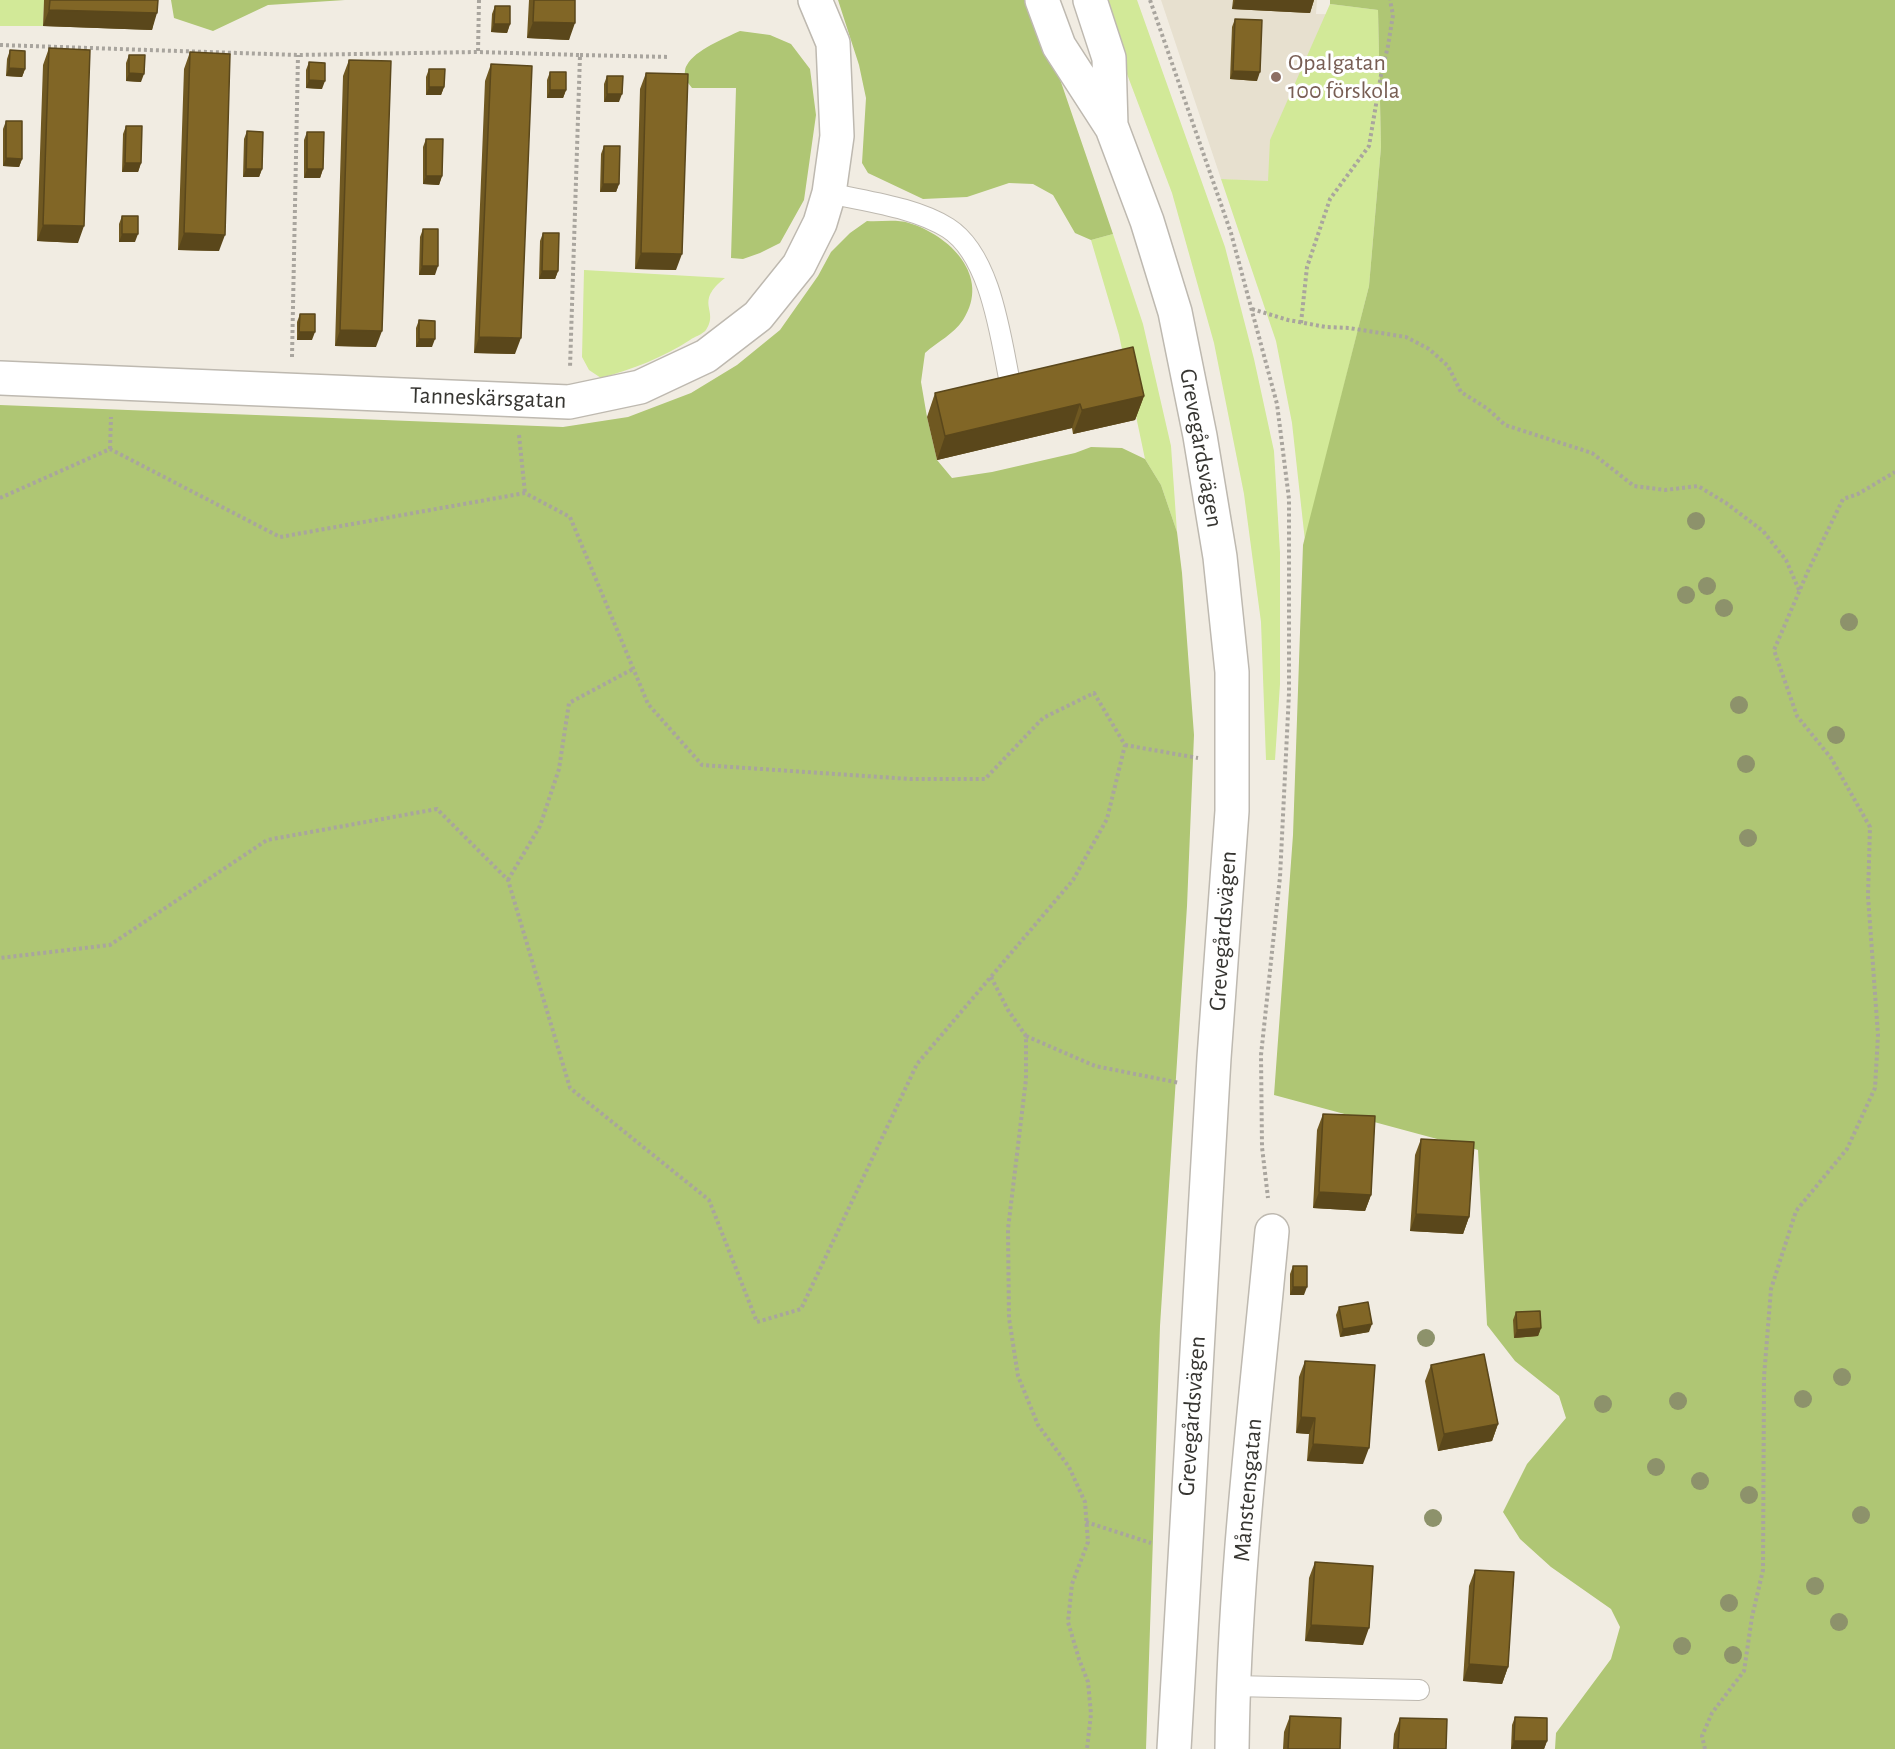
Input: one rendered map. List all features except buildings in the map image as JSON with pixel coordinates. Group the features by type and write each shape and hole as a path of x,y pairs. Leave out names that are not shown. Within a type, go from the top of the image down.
{"street":[{"name":"Tanneskärsgatan","path":"0,378 569,402 640,387 706,356 758,316 799,265 820,223 829,193 837,136 833,43 815,0"},
{"name":"Grevegårdsvägen","path":"1042,0 1059,46 1112,128 1147,221 1175,312 1200,435 1220,557 1232,672 1232,811 1212,1087 1174,1749"},
{"name":"Grevegårdsvägen","path":"1090,0 1109,58 1112,128"},
{"name":"Månstensgatan","path":"1232,1749 1232,1686 1244,1526 1272,1231"}],"lane":[{"path":"829,193 923,217 949,229 965,244 984,274 994,304 1011,388"},
{"path":"1232,1686 1419,1690"}],"path":[{"path":"478,52 479,0"},
{"path":"1301,322 1307,267 1330,200 1369,146 1393,15 1390,0"},
{"path":"0,45 298,55 478,52 670,57"},
{"path":"291,391 298,55"},
{"path":"569,402 580,55"},
{"path":"1252,309 1301,322 1406,337 1429,349 1448,366 1461,392 1488,409 1505,425 1592,453 1634,486 1665,490 1698,486 1726,503 1762,531 1786,560 1799,591"},
{"path":"515,400 525,494"},
{"path":"0,498 110,449 280,537 525,494 570,517 648,704 702,765 910,779 985,779 1043,718 1094,693 1125,745 1107,819 1073,880 917,1064 801,1309 757,1322 709,1200 570,1088 508,880 437,809 267,840 110,945 0,958"},
{"path":"1705,1749 1702,1736 1712,1713 1744,1671 1752,1617 1763,1570 1764,1377 1771,1289 1796,1211 1847,1149 1875,1088 1878,1035 1868,896 1870,826 1831,758 1797,717 1774,650 1843,499 1858,494 1895,472"},
{"path":"508,880 540,826 559,769 569,704 633,669"},
{"path":"1125,745 1182,756 1232,761"},
{"path":"991,977 1008,1010 1026,1036 1095,1065 1190,1085 1212,1087"},
{"path":"1026,1036 1026,1079 1008,1229 1009,1318 1018,1376 1038,1425 1069,1467 1085,1502 1088,1542 1072,1584 1068,1622 1078,1659 1088,1682 1091,1714 1087,1749"},
{"path":"1086,1522 1142,1540 1184,1550"}],"shaded area":[{"name":"Opalgatan 100 förskola","path":"1161,0 1317,0 1316,14 1370,15 1332,186 1221,179"}],"green space":[{"path":"0,0 44,0 43,26 0,26"},
{"path":"171,0 345,0 268,5 213,31 174,18"},
{"path":"838,0 1031,0 1113,234 1091,240 1075,233 1053,195 1033,184 1009,183 967,197 923,199 868,173 862,163 866,98 859,65"},
{"path":"1099,0 1137,0 1225,247 1254,359 1274,451 1280,553 1280,684 1275,760 1266,760 1261,622 1244,494 1214,343 1172,193"},
{"path":"1330,0 1895,0 1895,1749 1555,1749 1556,1733 1611,1659 1620,1627 1611,1609 1551,1567 1520,1539 1503,1512 1527,1464 1566,1418 1559,1396 1515,1361 1487,1325 1478,1150 1274,1095 1293,835 1303,545 1369,286 1381,147 1378,10 1330,4"},
{"path":"1330,4 1378,10 1381,147 1369,286 1305,541 1292,423 1276,341 1221,179 1268,181 1270,140"},
{"path":"740,31 770,35 791,44 810,69 816,115 804,200 780,243 743,259 731,258 736,88 692,88 685,79 685,68 697,54"},
{"path":"867,221 904,222 924,229 951,247 962,259 969,273 972,288 971,304 959,325 925,353 921,382 937,460 952,478 992,472 1075,453 1091,447 1122,448 1145,459 1161,485 1177,532 1194,735 1187,906 1160,1326 1146,1749 0,1749 0,405 563,427 628,417 691,393 737,365 780,330 818,276 831,252 850,233"},
{"path":"1113,234 1143,324 1171,446 1177,532 1161,485 1145,459 1119,335 1091,240"},
{"path":"584,270 725,278 710,294 710,323 705,331 658,358 601,378 589,370 582,357"}],"place":[{"name":"Opalgatan 100 förskola","path":"1276,77"}]}
